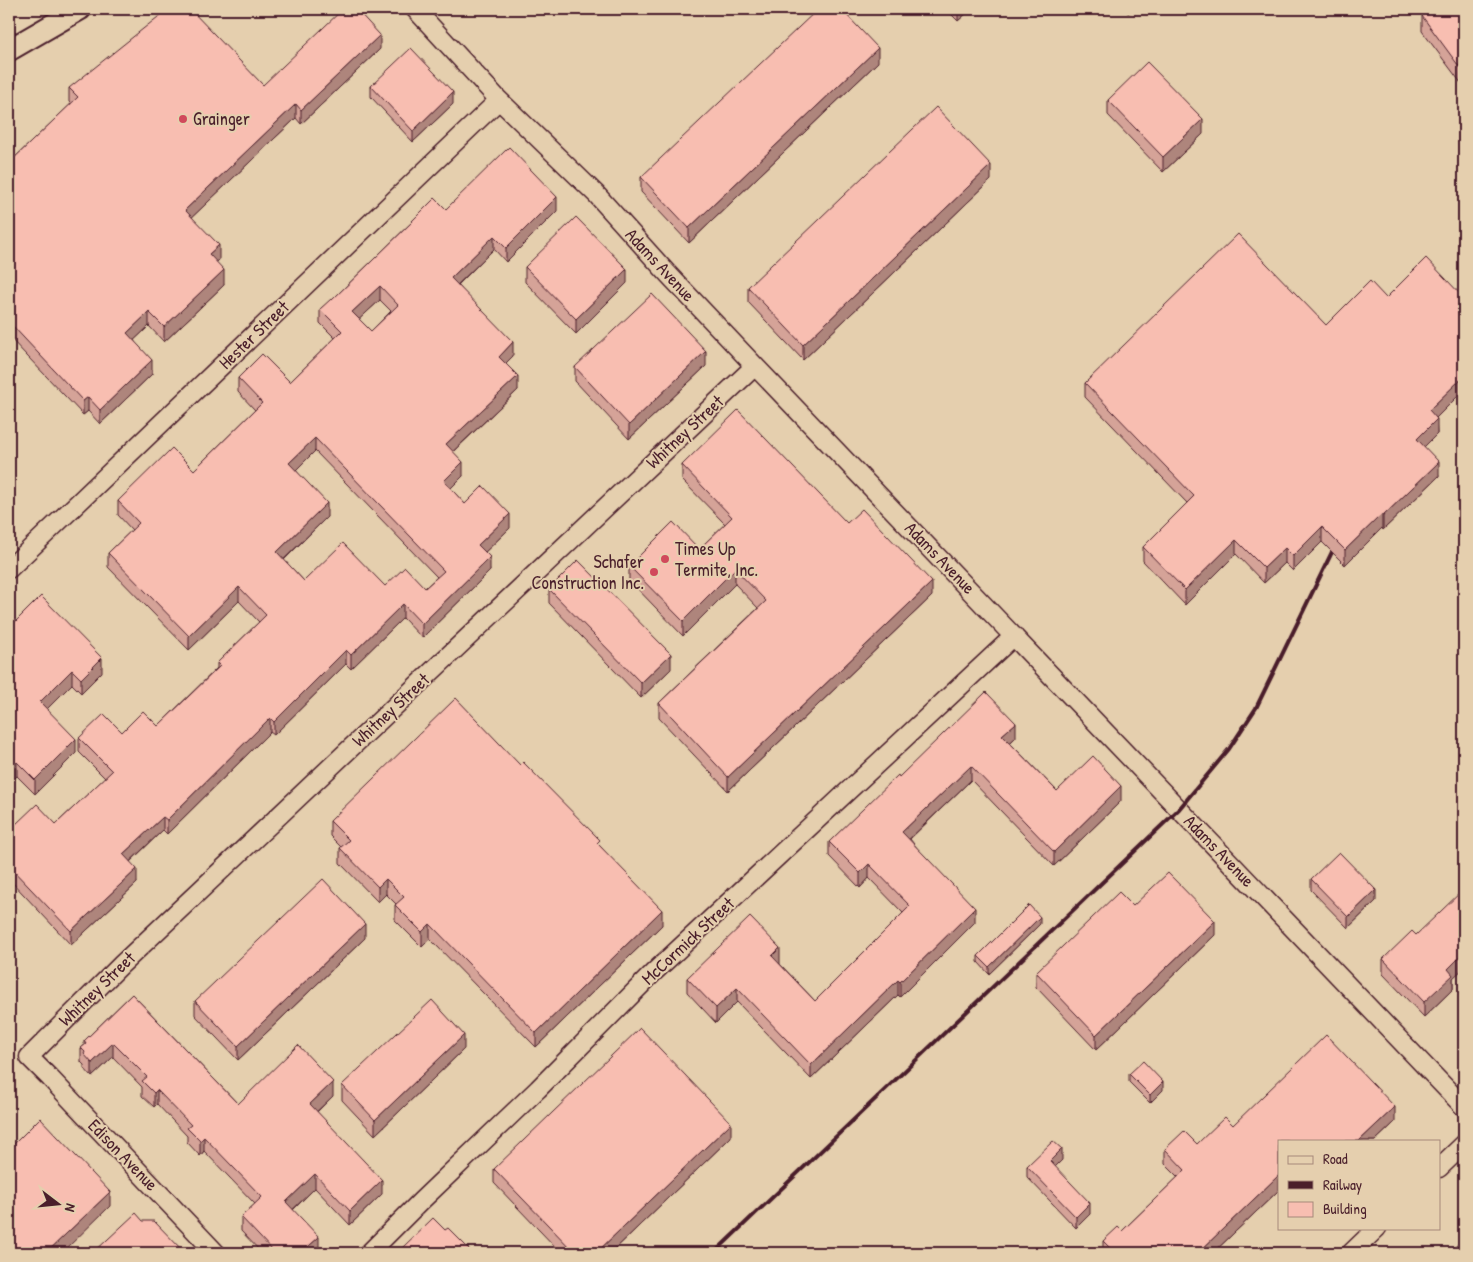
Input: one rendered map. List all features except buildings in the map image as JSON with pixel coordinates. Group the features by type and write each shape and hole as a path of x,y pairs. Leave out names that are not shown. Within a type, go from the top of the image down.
{"main road":[{"path":"9,50 80,9"}],"street":[{"name":"Adams Avenue","path":"415,9 500,100 596,194 755,366 1464,1108"},
{"name":"Hester Street","path":"9,569 500,100"},
{"name":"Whitney Street","path":"29,1057 121,965 755,366"},
{"name":"McCormick Street","path":"369,1253 654,972 1014,636"},
{"name":"Edison Avenue","path":"29,1057 216,1253"},
{"path":"1440,1167 1464,1144"},
{"path":"1351,1253 1375,1230"}],"railway":[{"path":"714,1253 1179,809 1229,749 1256,708 1332,552"}],"place":[{"name":"Grainger","path":"183,119"},
{"name":"Times Up Termite, Inc.","path":"665,559"},
{"name":"Schafer Construction Inc.","path":"654,572"}]}
